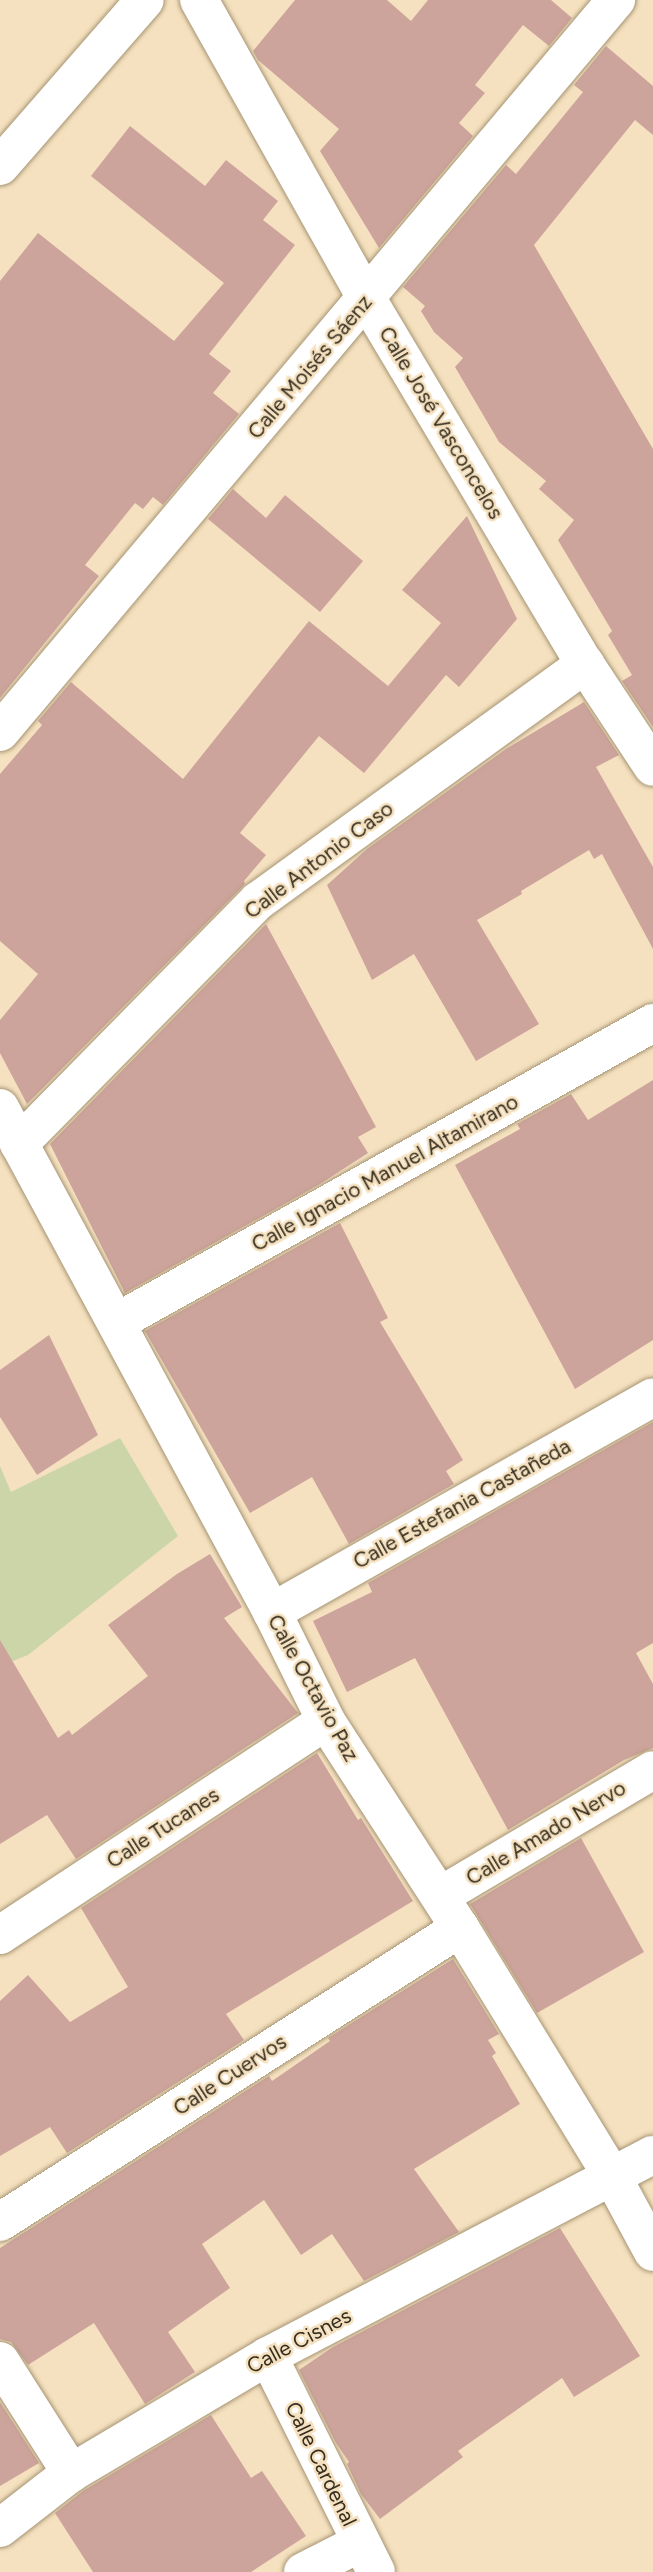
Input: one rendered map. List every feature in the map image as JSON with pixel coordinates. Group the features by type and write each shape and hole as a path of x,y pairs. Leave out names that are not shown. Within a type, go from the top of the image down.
{"street":[{"path":"0,166 145,0"},
{"name":"Calle José Vasconcelos","path":"199,0 367,299 585,664 653,767"},
{"name":"Calle Moisés Sáenz","path":"0,732 616,0"},
{"name":"Calle Antonio Caso","path":"19,1144 258,901 585,664"},
{"name":"Calle Ignacio Manuel Altamirano","path":"117,1322 653,1023"},
{"name":"Calle Octavio Paz","path":"0,1108 272,1612 326,1721 460,1928 613,2178 653,2252"},
{"name":"Calle Estefania Castañeda","path":"272,1612 653,1397"},
{"name":"Calle Tucanes","path":"0,1935 326,1721"},
{"name":"Calle Amado Nervo","path":"440,1896 653,1770"},
{"name":"Calle Cuervos","path":"0,2222 460,1928"},
{"name":"Calle Cisnes","path":"0,2528 71,2473 268,2356 653,2155"},
{"name":"Calle Cardenal","path":"268,2356 368,2557"},
{"path":"0,2361 71,2473"},
{"path":"303,2572 368,2557"}],"green space":[{"path":"120,1438 178,1536 28,1655 0,1666 0,1466 11,1492"}],"building":[{"path":"295,0 387,0 411,21 428,0 551,0 572,18 549,46 523,25 475,85 485,93 459,123 473,136 379,248 320,151 339,129 258,60 253,51"},
{"path":"606,46 653,86 653,135 635,120 534,245 653,449 653,727 622,681 632,675 608,635 612,631 558,540 574,520 539,489 546,481 499,442 455,367 463,358 434,332 421,311 425,306 403,287 506,165 516,174 583,92 574,85"},
{"path":"130,126 205,186 226,160 278,201 263,220 295,245 209,354 231,371 213,393 239,414 163,505 153,497 143,509 135,503 85,565 99,576 0,698 0,281 38,233 174,341 224,283 91,176"},
{"path":"233,489 266,518 285,495 363,561 320,612 208,519"},
{"path":"467,516 517,619 459,687 446,675 364,773 319,736 240,833 266,855 244,881 245,884 27,1104 0,1053 0,1020 38,974 0,941 0,774 42,725 38,721 71,682 183,779 309,621 388,686 441,623 402,590"},
{"path":"584,702 619,755 596,767 653,867 653,949 602,854 594,859 589,850 521,891 522,894 477,920 539,1024 476,1061 414,954 372,980 327,885 367,849 506,749"},
{"path":"266,924 376,1127 358,1137 368,1153 320,1184 125,1293 50,1144"},
{"path":"653,1080 653,1340 575,1389 455,1165 520,1129 517,1124 571,1094 588,1120"},
{"path":"340,1223 388,1318 380,1322 463,1460 446,1471 454,1484 349,1544 312,1477 250,1513 145,1331"},
{"path":"49,1335 98,1435 37,1475 0,1417 0,1370"},
{"path":"653,1422 653,1643 636,1653 653,1684 653,1748 624,1760 508,1830 415,1658 347,1692 313,1621 372,1592 368,1583"},
{"path":"210,1554 242,1607 224,1618 298,1713 76,1859 47,1815 0,1844 0,1640 58,1738 69,1730 72,1735 148,1676 108,1625 177,1574"},
{"path":"317,1753 413,1901 226,2014 244,2040 67,2153 50,2127 0,2156 0,2001 28,1975 70,2022 128,1987 81,1908"},
{"path":"581,1838 644,1952 537,2013 470,1904"},
{"path":"453,1959 499,2034 488,2040 496,2053 492,2056 520,2104 414,2169 459,2232 364,2281 332,2234 301,2255 264,2200 202,2244 230,2288 168,2332 195,2372 145,2404 94,2323 28,2365 11,2342 0,2339 0,2248 269,2076 272,2081 330,2041 328,2038"},
{"path":"560,2228 640,2356 574,2397 562,2378 458,2451 463,2457 380,2519 361,2494 347,2464 349,2462 336,2443 299,2370 333,2347"},
{"path":"0,2402 39,2463 0,2486"},
{"path":"211,2415 251,2478 262,2471 306,2536 251,2572 93,2572 55,2513 83,2491"}]}
